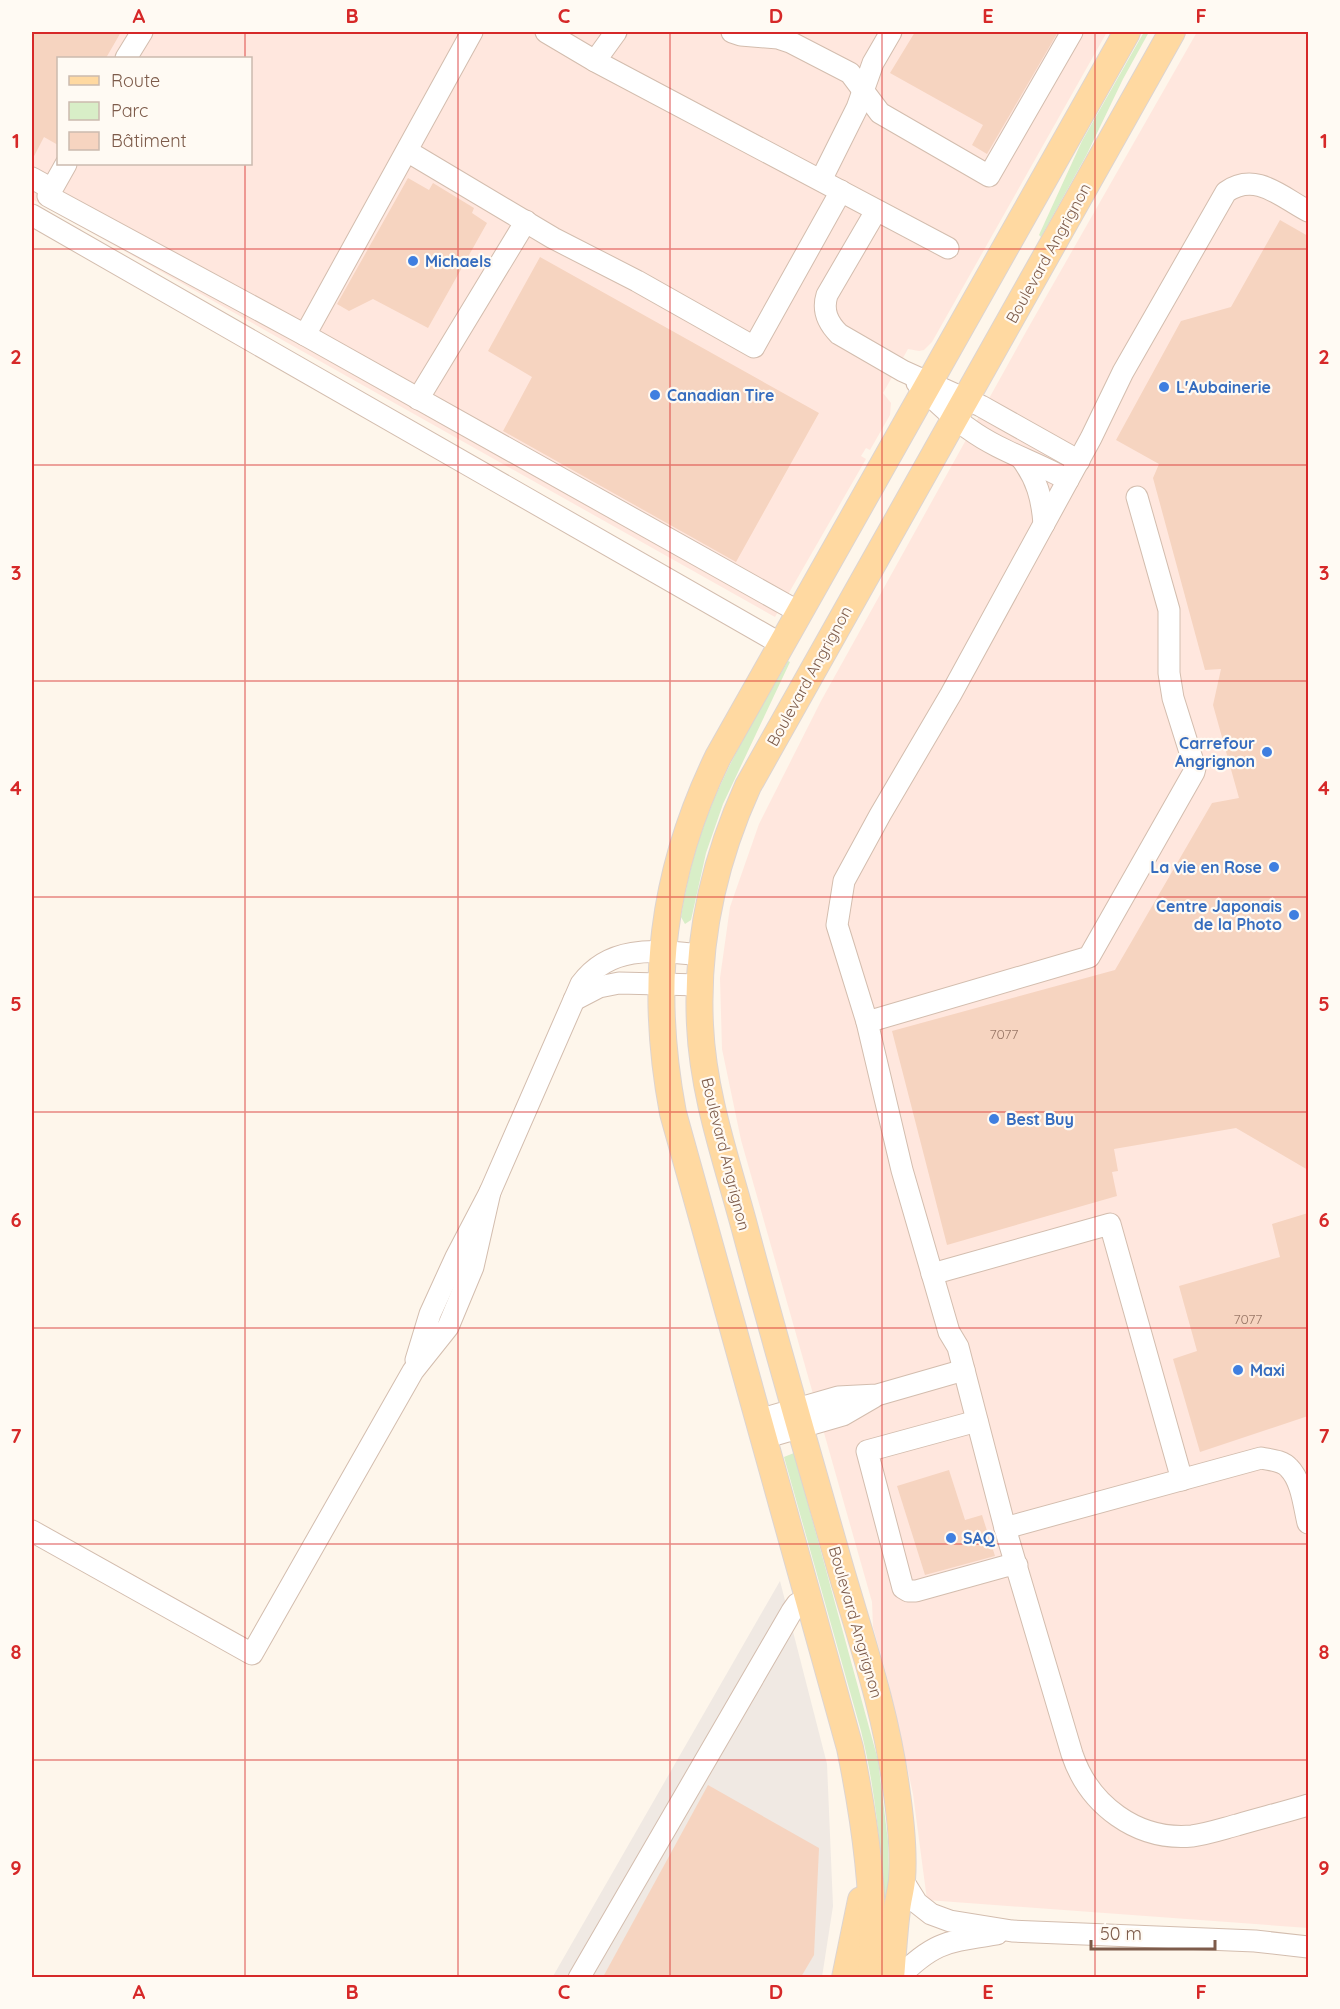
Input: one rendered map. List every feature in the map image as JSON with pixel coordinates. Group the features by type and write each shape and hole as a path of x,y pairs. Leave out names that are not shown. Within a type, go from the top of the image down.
{"main road":[{"path":"871,1977 873,1953 861,1805 849,1748 809,1598 673,1113 663,1050 660,983 662,952 678,862 695,807 718,758 1127,32"},
{"name":"Boulevard Angrignon","path":"891,1977 902,1879 898,1804 890,1748 710,1098 702,1046 700,985 709,904 731,826 748,786 1172,32"},
{"path":"845,1977 868,1870"}],"street":[{"path":"127,57 142,32"},
{"path":"304,336 472,32"},
{"path":"546,32 595,61 948,248"},
{"path":"595,61 616,32"},
{"path":"732,32 741,35 778,38 790,42 850,74 880,113 989,176 1072,32"},
{"path":"821,180 857,108 873,63 891,32"},
{"path":"407,151 553,238 714,323 754,347 841,191"},
{"path":"65,165 48,196 799,612"},
{"path":"32,178 52,189"},
{"path":"1308,211 1260,184 1236,185 1226,192 1123,372 1073,471 947,703 880,814 844,880 837,926 867,1022 902,1170 949,1332 957,1347 964,1370 1005,1528 1076,1764 1091,1791 1113,1813 1141,1828 1161,1834 1182,1836 1213,1832 1308,1805"},
{"path":"876,211 827,295 825,310 832,327 839,334 903,371 960,408 970,430 1021,458 1073,471"},
{"path":"32,215 781,644"},
{"path":"418,399 526,221"},
{"path":"960,408 981,406 1073,471"},
{"path":"1021,458 1030,470 1038,488 1044,524"},
{"path":"867,1022 1089,957 1194,772 1195,768 1179,720 1170,681 1169,610 1137,497"},
{"path":"32,1532 252,1654 413,1371 430,1314 456,1257 490,1192 581,984 587,975 596,969 630,953 662,952 702,956"},
{"path":"574,1000 608,984 619,982 700,985"},
{"path":"932,1274 1110,1224 1182,1480"},
{"path":"761,1429 798,1419 838,1397 877,1395 964,1370"},
{"path":"977,1421 867,1451 903,1588 916,1591 1005,1566 1017,1565"},
{"path":"1005,1528 1261,1458 1277,1461 1289,1467 1297,1482 1308,1523"},
{"path":"579,1977 792,1611 797,1604 809,1598"},
{"path":"902,1879 917,1903 931,1914 950,1921 1012,1931 1255,1941 1308,1947"},
{"path":"898,1977 918,1958 942,1944 1012,1931"}],"shaded area":[{"path":"32,32 1107,32 932,342 924,350 908,349 883,393 891,403 890,415 870,450 866,448 861,456 866,459 775,617 32,199"},
{"name":"Carrefour Angrignon","path":"1197,32 1308,32 1308,1928 927,1900 913,1794 889,1684 873,1627 872,1602 741,1140 722,1049 720,978 730,907 759,824 821,701 1027,330"},
{"path":"780,1581 827,1764 833,1906 822,1977 552,1978"}],"green space":[{"path":"1144,32 1149,32 1123,79 1087,154 1041,237 1039,235 1082,141"},
{"path":"788,661 790,662 723,804 706,853 691,920 685,924 681,917 684,900 691,867 707,817 735,754"},
{"path":"794,1453 878,1760 888,1841 886,1936 872,1782 861,1731 784,1457"}],"building":[{"path":"32,32 121,32 107,57 57,57 57,144 44,137 32,160"},
{"path":"915,32 1058,32 987,154 972,145 983,125 890,73"},
{"name":"Michaels","path":"408,178 429,190 433,183 474,208 472,213 487,223 428,328 373,299 349,311 337,304"},
{"name":"Carrefour Angrignon","path":"1280,220 1308,236 1308,1170 1236,1128 1114,1149 1118,1171 1112,1172 1117,1196 947,1245 892,1031 1115,970 1212,803 1239,798 1213,705 1221,669 1205,670 1153,478 1159,464 1116,440 1181,321 1231,307"},
{"name":"Canadian Tire","path":"540,257 819,413 736,562 503,431 532,377 488,351"},
{"path":"1308,1213 1308,1416 1200,1452 1173,1359 1197,1351 1179,1286 1280,1257 1272,1224"},
{"name":"SAQ","path":"949,1470 965,1520 982,1515 995,1556 925,1575 897,1486"},
{"path":"708,1785 819,1848 814,1955 801,1977 603,1977"}],"place":[{"name":"Michaels","path":"413,261"},
{"name":"L'Aubainerie","path":"1164,387"},
{"name":"Canadian Tire","path":"655,395"},
{"name":"Carrefour Angrignon","path":"1267,752"},
{"name":"La vie en Rose","path":"1274,867"},
{"name":"Centre Japonais de la Photo","path":"1294,915"},
{"name":"Best Buy","path":"994,1119"},
{"name":"Maxi","path":"1238,1370"},
{"name":"SAQ","path":"951,1538"}]}
